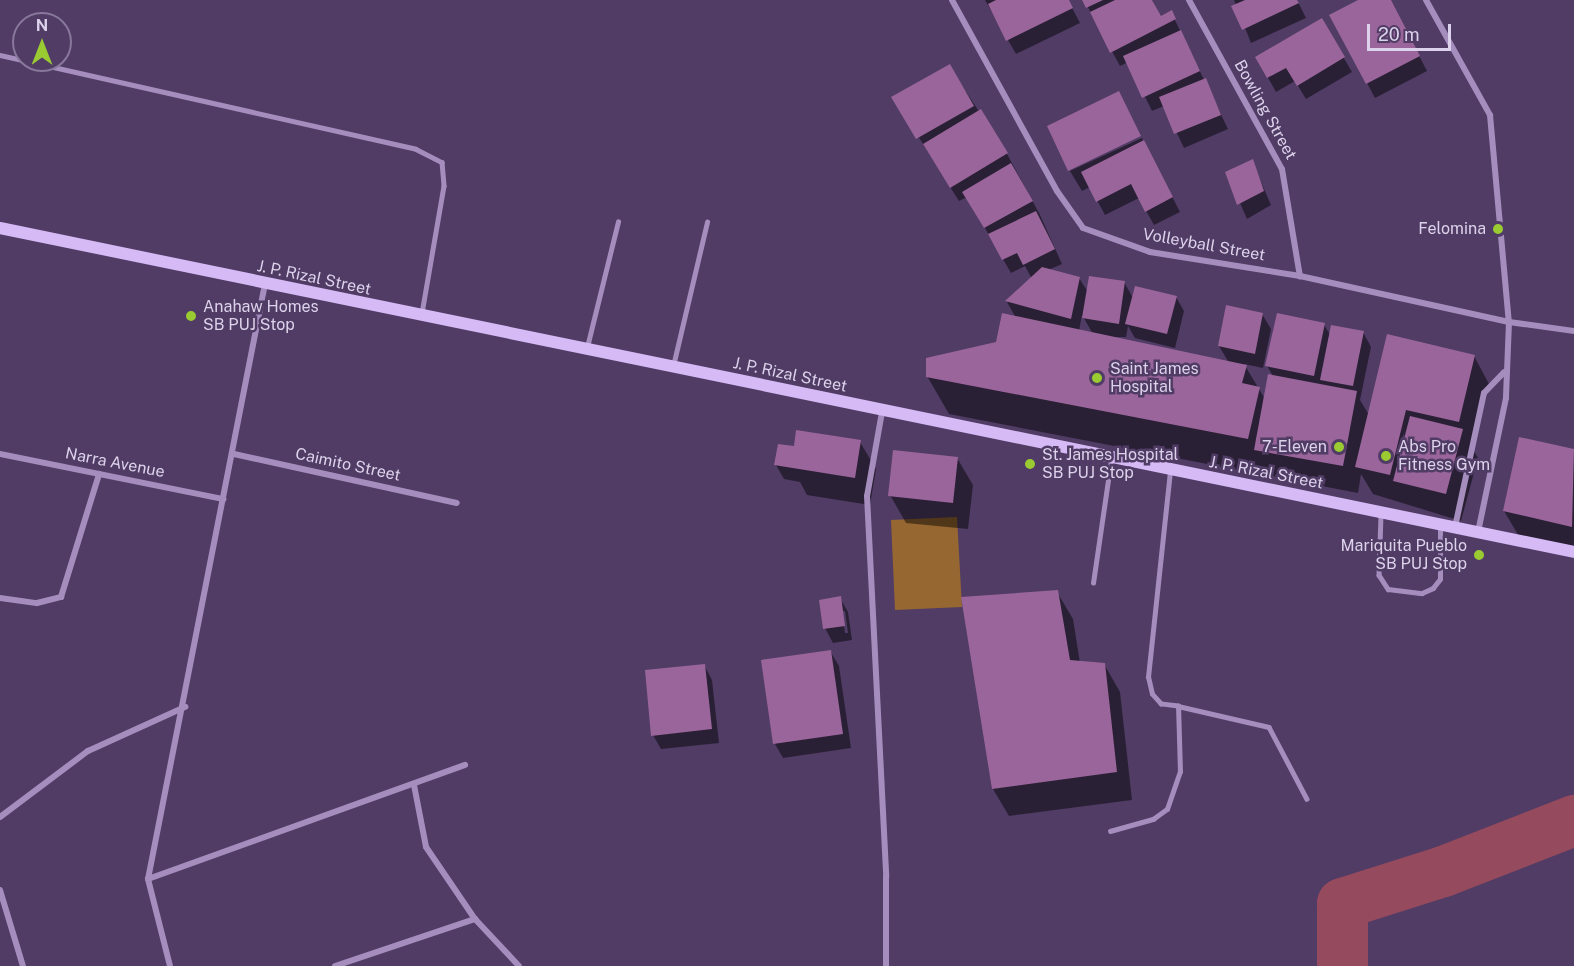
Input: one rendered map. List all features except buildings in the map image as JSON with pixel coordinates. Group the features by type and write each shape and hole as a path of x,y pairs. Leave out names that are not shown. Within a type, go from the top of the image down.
{"main road":[{"name":"J. P. Rizal Street","path":"0,228 421,317 587,347 882,412 1574,552"}],"street":[{"name":"Volleyball Street","path":"952,0 1057,191 1083,228 1150,252 1300,276 1509,322 1574,331"},
{"name":"Bowling Street","path":"1189,0 1282,169 1300,276"},
{"path":"1426,0 1490,115 1509,322 1504,372 1506,398 1478,532"},
{"path":"170,966 148,879 185,707 265,284"},
{"path":"1455,527 1484,393 1504,372"},
{"path":"882,412 867,496 886,877 886,966"},
{"name":"Narra Avenue","path":"0,453 224,499"},
{"name":"Caimito Street","path":"234,454 458,502"},
{"path":"0,598 37,603 61,597 99,474"},
{"path":"0,607 9,600"},
{"path":"0,817 88,751 185,707"},
{"path":"148,879 465,765"},
{"path":"414,785 426,847 475,919 519,966"},
{"path":"0,890 23,966"},
{"path":"335,966 475,919"}],"lane":[{"path":"0,55 416,148 442,162 444,186 421,317"},
{"path":"587,347 618,222"},
{"path":"673,366 707,222"},
{"path":"1093,583 1111,459"},
{"path":"1170,471 1148,677 1152,694 1161,704 1269,727 1307,799"},
{"path":"1381,512 1378,575 1388,589 1422,593 1433,588 1440,579 1440,524"},
{"path":"1110,831 1153,819 1167,809 1180,772 1178,706"}],"shaded area":[{"path":"957,517 962,607 895,610 891,520"}],"waterway":[{"path":"1342,966 1342,903 1443,871 1574,820"}],"place":[{"name":"Felomina","path":"1498,229"},
{"name":"Anahaw Homes SB PUJ Stop","path":"191,316"},
{"name":"Saint James Hospital","path":"1097,378"},
{"name":"7-Eleven","path":"1339,447"},
{"name":"Abs Pro Fitness Gym","path":"1386,456"},
{"name":"St. James Hospital SB PUJ Stop","path":"1030,464"},
{"name":"Mariquita Pueblo SB PUJ Stop","path":"1479,555"}]}
